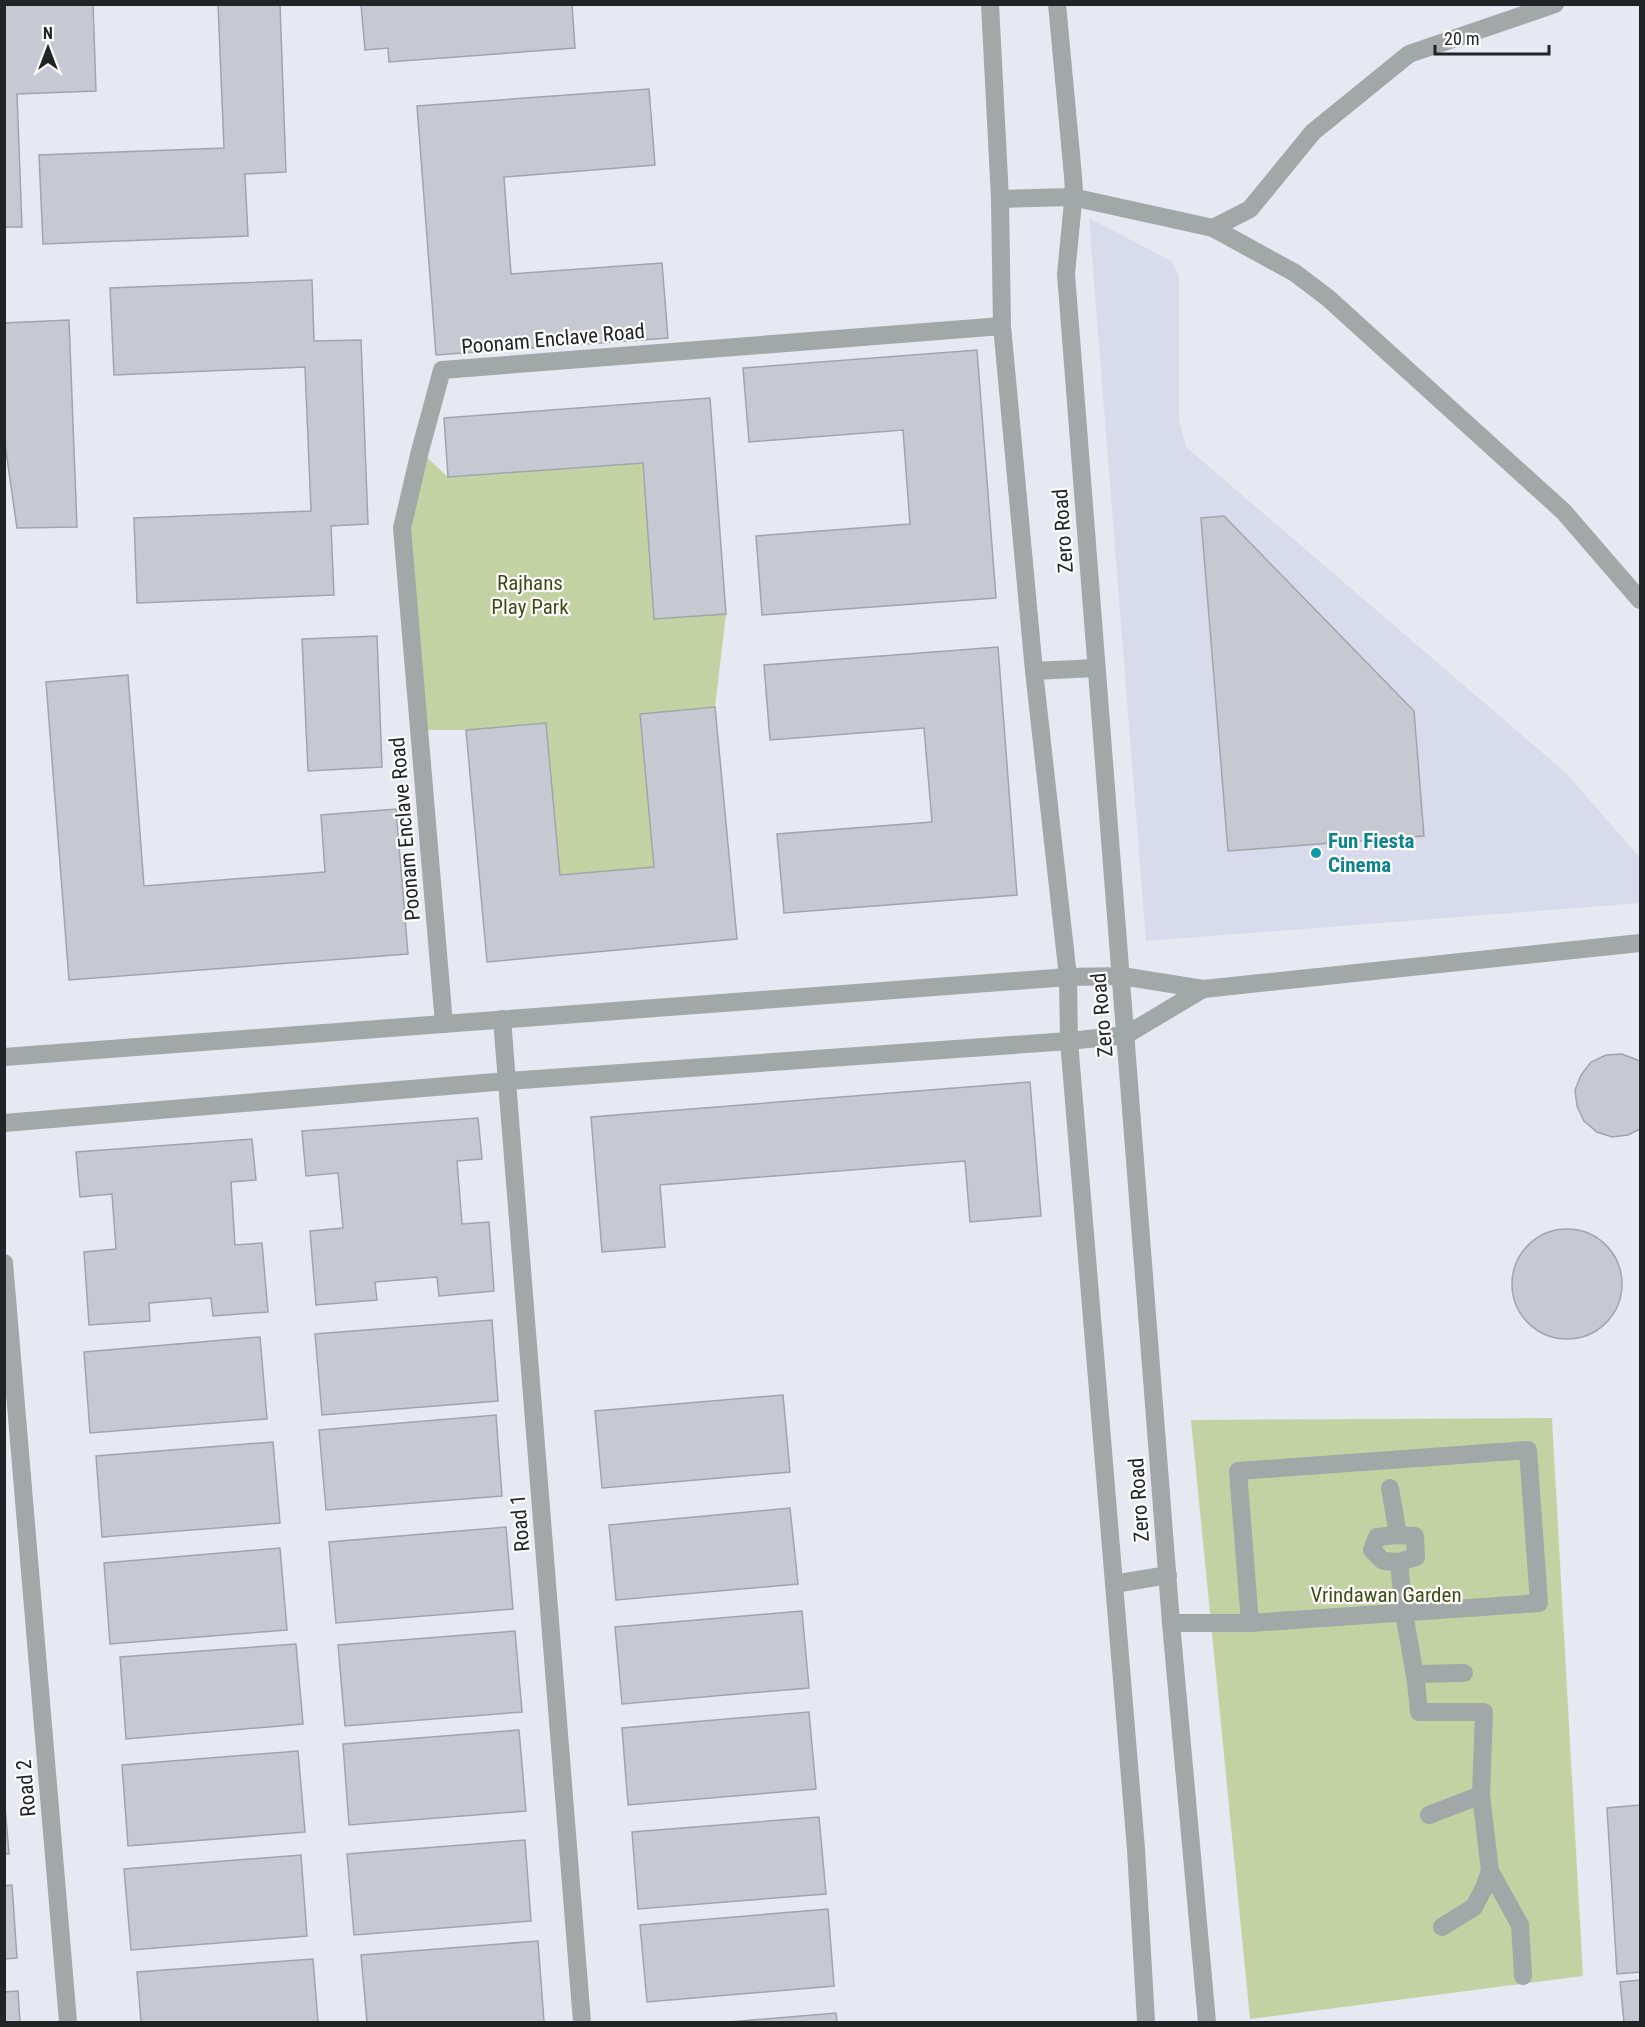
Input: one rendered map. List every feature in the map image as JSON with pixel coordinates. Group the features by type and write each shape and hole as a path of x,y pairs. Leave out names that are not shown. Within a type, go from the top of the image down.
{"street":[{"name":"Zero Road","path":"990,4 1000,199 1002,326 1034,671 1068,977 1070,1041 1136,1849 1146,2022"},
{"name":"Zero Road","path":"1057,4 1073,176 1066,274 1171,1623 1207,2022"},
{"path":"1213,228 1250,209 1313,132 1409,54 1555,4"},
{"path":"1000,199 1072,197 1213,228 1295,273 1328,298 1564,512 1641,600"},
{"name":"Poonam Enclave Road","path":"444,1024 402,528 442,370 1002,326"},
{"path":"1034,671 1096,668"},
{"path":"4,1057 1068,977 1122,976 1203,989 1641,943"},
{"path":"4,1122 507,1081 1070,1041 1126,1035 1203,989"},
{"name":"Road 1","path":"502,1019 582,2022"},
{"name":"Road 2","path":"4,1263 68,2022"},
{"path":"1171,1623 1250,1623 1539,1603 1528,1450 1238,1471 1250,1623"},
{"path":"1390,1488 1398,1535"},
{"path":"1398,1535 1415,1536 1416,1557 1400,1562 1383,1561 1372,1550 1377,1537 1398,1535"},
{"path":"1400,1562 1404,1613 1419,1712 1484,1712 1481,1795 1491,1883 1520,1925 1523,1976"},
{"path":"1114,1584 1168,1575"},
{"path":"1415,1674 1464,1673"},
{"path":"1429,1815 1481,1795"},
{"path":"1442,1927 1474,1907 1491,1883"}],"shaded area":[{"path":"1089,218 1171,261 1179,276 1179,420 1186,447 1567,774 1640,858 1640,903 1146,941"}],"green space":[{"name":"Rajhans Play Park","path":"420,451 448,477 643,463 654,619 726,614 715,707 640,714 654,867 560,875 545,723 466,730 419,730 402,528"},
{"name":"Vrindawan Garden","path":"1552,1418 1583,1976 1250,2019 1191,1420"}],"building":[{"path":"4,4 93,4 96,91 17,94 22,227 4,227"},
{"path":"218,4 280,4 286,172 245,174 248,236 43,244 39,155 224,148"},
{"path":"361,4 572,4 575,48 389,62 388,48 365,50"},
{"path":"649,89 655,165 504,177 511,274 662,263 668,338 436,355 417,106"},
{"path":"312,280 314,341 361,340 368,524 331,526 334,595 137,603 134,518 311,511 305,367 114,375 110,288"},
{"path":"69,320 77,527 17,528 4,437 4,323"},
{"path":"977,350 996,598 762,615 756,536 910,524 903,430 749,442 743,368"},
{"path":"710,398 726,614 654,619 643,463 448,477 444,418"},
{"path":"1224,516 1414,711 1424,836 1228,851 1201,518"},
{"path":"377,636 382,767 308,771 302,639"},
{"path":"998,647 1017,895 784,913 777,834 932,822 924,728 770,740 764,665"},
{"path":"128,675 144,886 325,872 321,815 396,809 408,954 69,980 46,682"},
{"path":"715,707 737,939 487,962 466,730 546,723 560,875 654,867 640,714"},
{"path":"1622,1054 1640,1061 1640,1129 1628,1135 1612,1137 1597,1132 1584,1121 1577,1106 1575,1090 1581,1075 1591,1062 1606,1055"},
{"path":"1030,1082 1041,1216 970,1222 965,1161 660,1185 665,1247 602,1252 591,1117"},
{"path":"478,1118 482,1159 457,1161 462,1224 489,1222 494,1291 439,1296 437,1277 375,1282 377,1300 316,1305 310,1231 343,1228 338,1173 306,1176 302,1131"},
{"path":"252,1139 256,1180 231,1182 235,1245 262,1243 268,1312 213,1316 211,1298 149,1303 150,1321 89,1325 84,1252 116,1249 112,1194 80,1197 76,1152"},
{"path":"1567,1229 1588,1234 1606,1245 1617,1263 1622,1284 1617,1305 1606,1323 1588,1334 1567,1339 1546,1334 1528,1323 1517,1305 1512,1284 1517,1263 1528,1245 1546,1234"},
{"path":"492,1320 498,1401 322,1415 315,1334"},
{"path":"260,1337 267,1419 90,1433 84,1352"},
{"path":"783,1395 790,1472 602,1488 595,1411"},
{"path":"496,1415 502,1496 326,1510 319,1430"},
{"path":"273,1442 280,1523 102,1537 96,1456"},
{"path":"790,1508 798,1584 616,1600 609,1525"},
{"path":"506,1527 513,1609 336,1623 329,1542"},
{"path":"280,1548 287,1630 110,1644 104,1563"},
{"path":"802,1611 809,1688 622,1704 615,1627"},
{"path":"515,1631 522,1712 345,1726 338,1645"},
{"path":"296,1644 303,1724 126,1739 120,1657"},
{"path":"809,1712 816,1789 628,1805 622,1728"},
{"path":"519,1730 526,1811 349,1825 343,1744"},
{"path":"298,1751 305,1832 128,1846 122,1765"},
{"path":"4,1794 9,1854 4,1854"},
{"path":"1640,1805 1640,1972 1617,1974 1607,1808"},
{"path":"819,1817 826,1894 638,1909 632,1832"},
{"path":"525,1840 531,1921 354,1935 347,1854"},
{"path":"301,1855 307,1936 131,1950 124,1869"},
{"path":"12,1885 17,1958 4,1959 4,1886"},
{"path":"828,1909 834,1986 647,2002 640,1925"},
{"path":"538,1941 544,2022 367,2022 361,1955"},
{"path":"313,1959 318,2022 141,2022 137,1972"},
{"path":"1640,1980 1640,2022 1624,2022 1620,1982"},
{"path":"18,1991 20,2022 4,2022 4,1992"},
{"path":"836,2013 837,2022 728,2022"}],"place":[{"name":"Fun Fiesta Cinema","path":"1316,853"}]}
